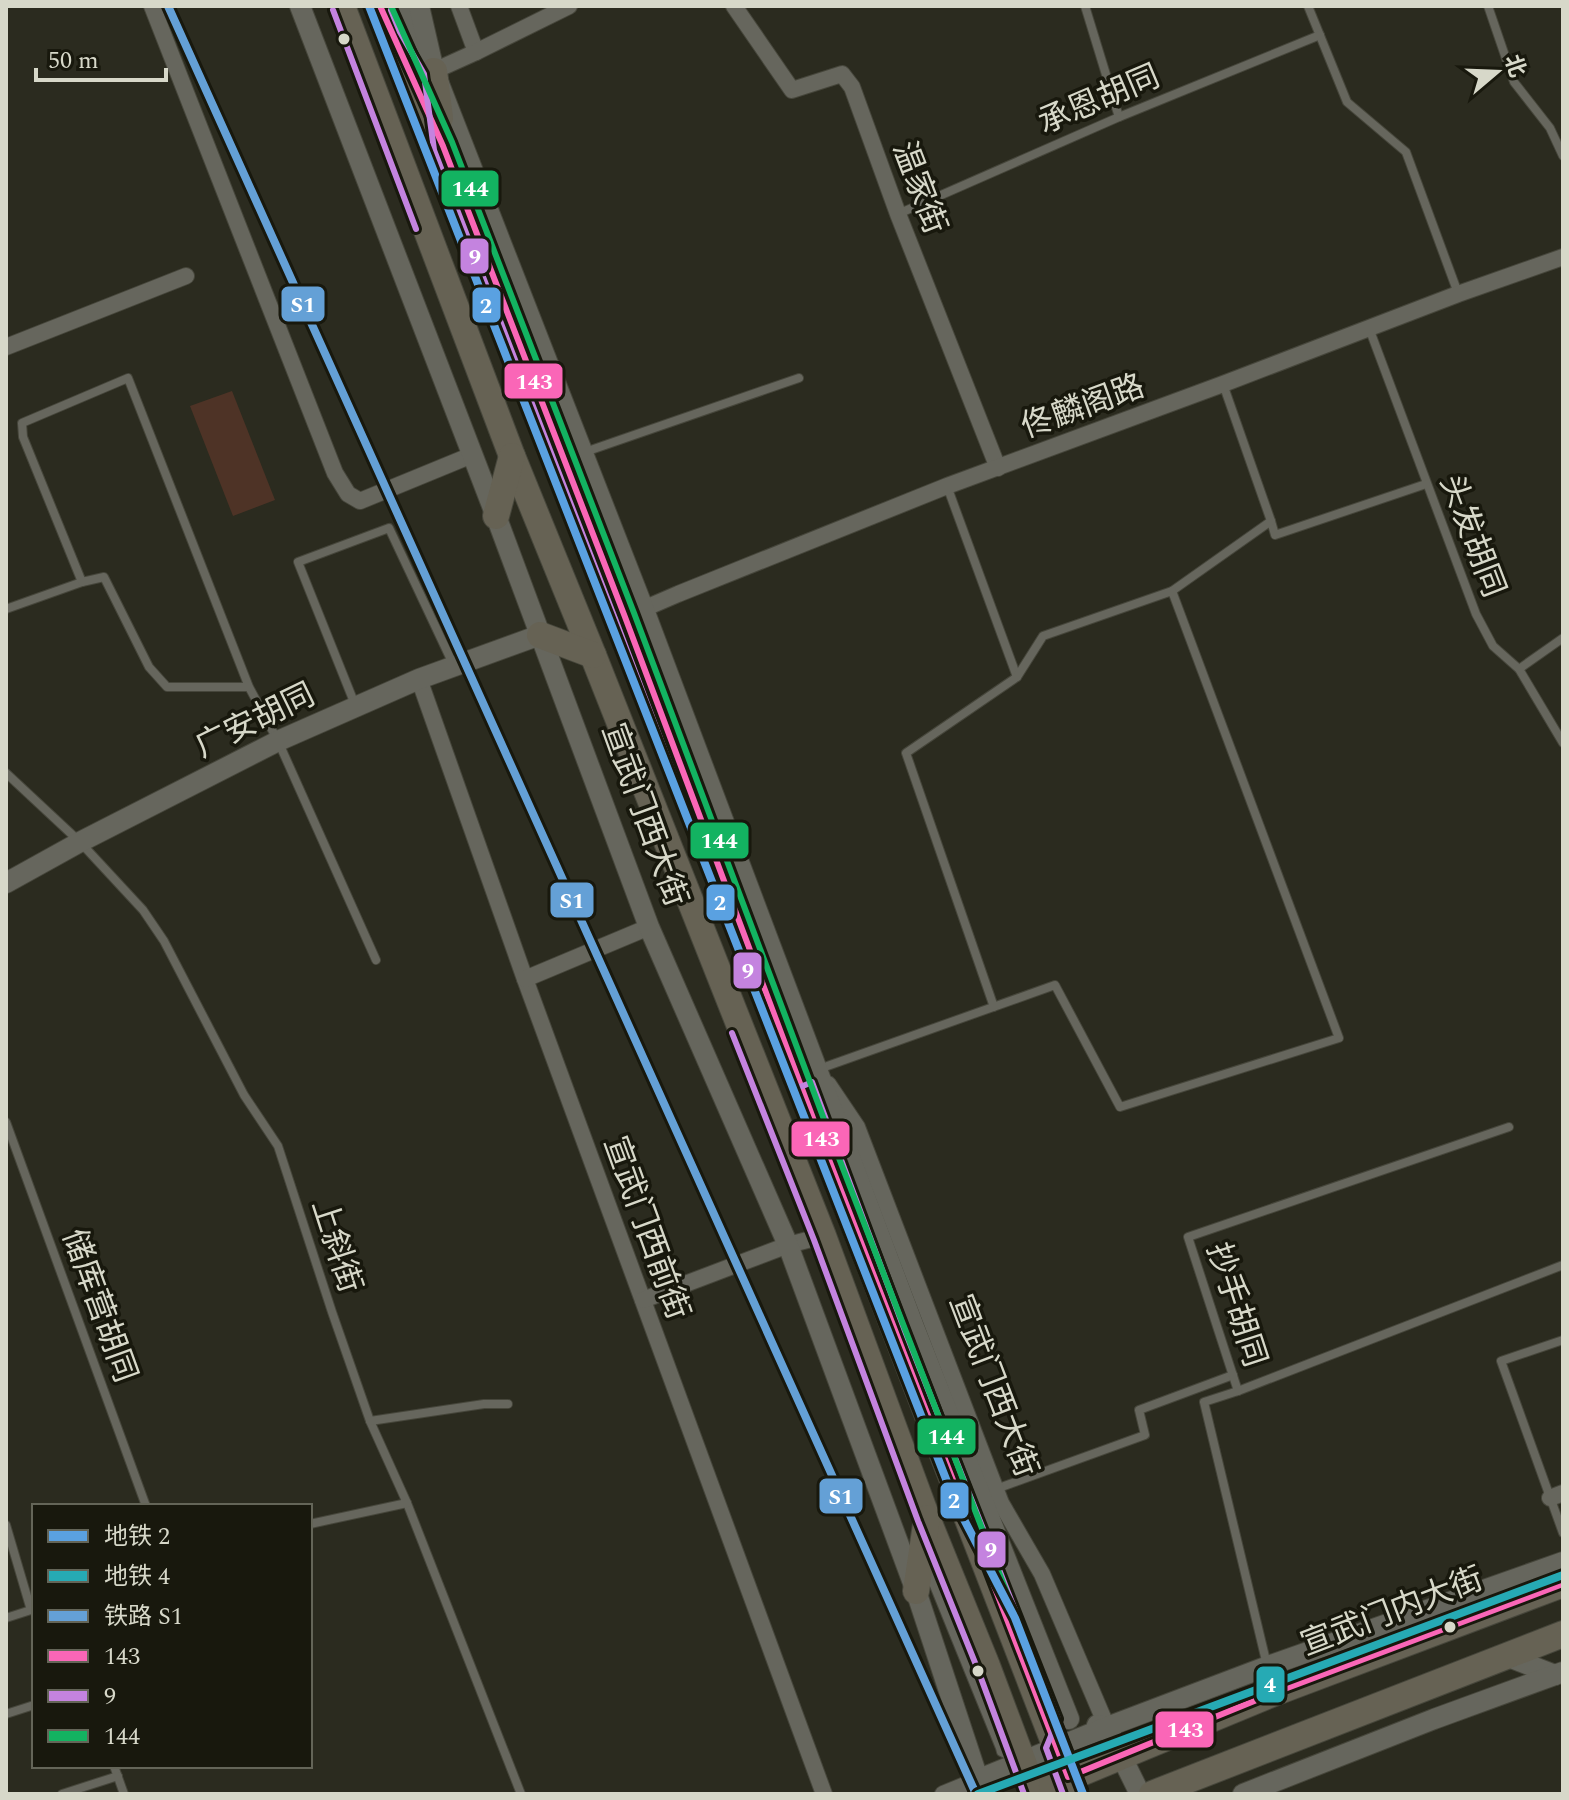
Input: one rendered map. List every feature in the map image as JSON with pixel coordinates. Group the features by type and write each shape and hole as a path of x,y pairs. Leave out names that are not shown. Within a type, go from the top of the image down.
{"main road":[{"name":"宣武门西大街","path":"342,6 512,456 823,1236 927,1518 1035,1794"},
{"name":"宣武门西大街","path":"380,6 443,146 634,613 808,1073 827,1156 1071,1786"},
{"path":"434,71 443,146"},
{"path":"496,516 512,456"},
{"path":"540,635 593,655"},
{"path":"916,1591 927,1518"},
{"name":"宣武门内大街","path":"1035,1794 1071,1786 1120,1757 1274,1693 1563,1584"},
{"path":"1152,1794 1563,1634"}],"street":[{"path":"152,6 335,473 348,494 360,501 472,455"},
{"name":"宣武门西大街","path":"300,6 496,516 649,927 788,1245 916,1591 980,1787"},
{"name":"宣武门西大街","path":"400,6 434,71 583,453 634,613"},
{"name":"宣武门西大街","path":"419,6 434,71"},
{"path":"459,6 476,52"},
{"path":"434,71 569,6"},
{"name":"温家街","path":"734,6 792,90 842,74 852,87 898,214 998,468"},
{"name":"佟麟阁路","path":"634,613 947,486 1563,257"},
{"path":"6,347 186,276"},
{"name":"广安胡同","path":"6,883 278,741 419,679 540,635"},
{"name":"宣武门西前街","path":"419,679 525,979 824,1794"},
{"path":"525,979 649,927"},
{"name":"宣武门西大街","path":"808,1073 857,1127 1001,1503 1042,1574 1107,1727"},
{"name":"宣武门西大街","path":"808,1073 914,1327 1069,1719"},
{"path":"643,1300 788,1245 823,1236"},
{"path":"943,1794 980,1787 1023,1762 1107,1727 1268,1666 1563,1562"},
{"path":"1506,1656 1559,1673"},
{"path":"1243,1794 1559,1673"},
{"path":"1056,1747 1069,1719 1107,1727"},
{"path":"1107,1727 1140,1794"}],"lane":[{"path":"1085,6 1119,117"},
{"path":"1308,6 1347,102 1406,152 1458,294"},
{"path":"1488,6 1514,82 1550,128 1563,156"},
{"name":"承恩胡同","path":"898,214 1119,117 1320,35"},
{"name":"头发胡同","path":"1369,328 1481,626 1493,646 1519,669 1563,743"},
{"path":"82,582 23,437 22,423 128,378 249,687 278,741 376,960"},
{"path":"583,453 799,378"},
{"path":"1223,384 1275,535 1426,484"},
{"path":"947,486 1017,677"},
{"path":"994,1007 906,753 1017,677 1043,636 1172,591 1271,521"},
{"path":"356,707 298,562 389,528 454,667"},
{"path":"6,609 104,577 149,667 167,687 249,687"},
{"path":"808,1073 1055,985 1120,1107 1339,1038 1172,591"},
{"path":"1519,669 1563,638"},
{"name":"上斜街","path":"6,773 80,842 143,910 164,941 244,1095 278,1146 370,1421 407,1503 521,1794"},
{"name":"储库营胡同","path":"6,1122 145,1504"},
{"name":"抄手胡同","path":"1274,1693 1204,1402 1238,1391 1188,1237 1509,1127"},
{"path":"1238,1391 1563,1265"},
{"path":"1563,1340 1501,1361 1557,1496 1563,1533"},
{"path":"996,1490 1145,1435 1139,1410 1233,1375"},
{"path":"370,1421 484,1404 508,1404"},
{"path":"312,1524 407,1503"},
{"path":"6,1525 32,1606"},
{"path":"6,1618 32,1609"},
{"path":"6,1714 32,1706"},
{"path":"115,1768 124,1794"},
{"path":"62,1794 118,1776"}],"shaded area":[{"path":"232,391 275,500 233,516 190,406"}],"metro line":[{"name":"2","path":"369,6 955,1502 1015,1618 1083,1794"},
{"name":"4","path":"978,1794 1563,1575"}],"rail line":[{"name":"S1","path":"168,6 976,1794"}],"transit line":[{"name":"143","path":"380,6 443,146 1068,1777 1274,1693 1563,1584"},
{"name":"144","path":"391,6 452,142 1083,1790"},
{"name":"9","path":"333,10 416,229"},
{"name":"9","path":"391,10 424,74 434,150 789,1081 797,1087 812,1082 905,1331 1058,1719 1046,1748 1063,1794"},
{"name":"9","path":"732,1033 814,1240 1024,1794"}]}
